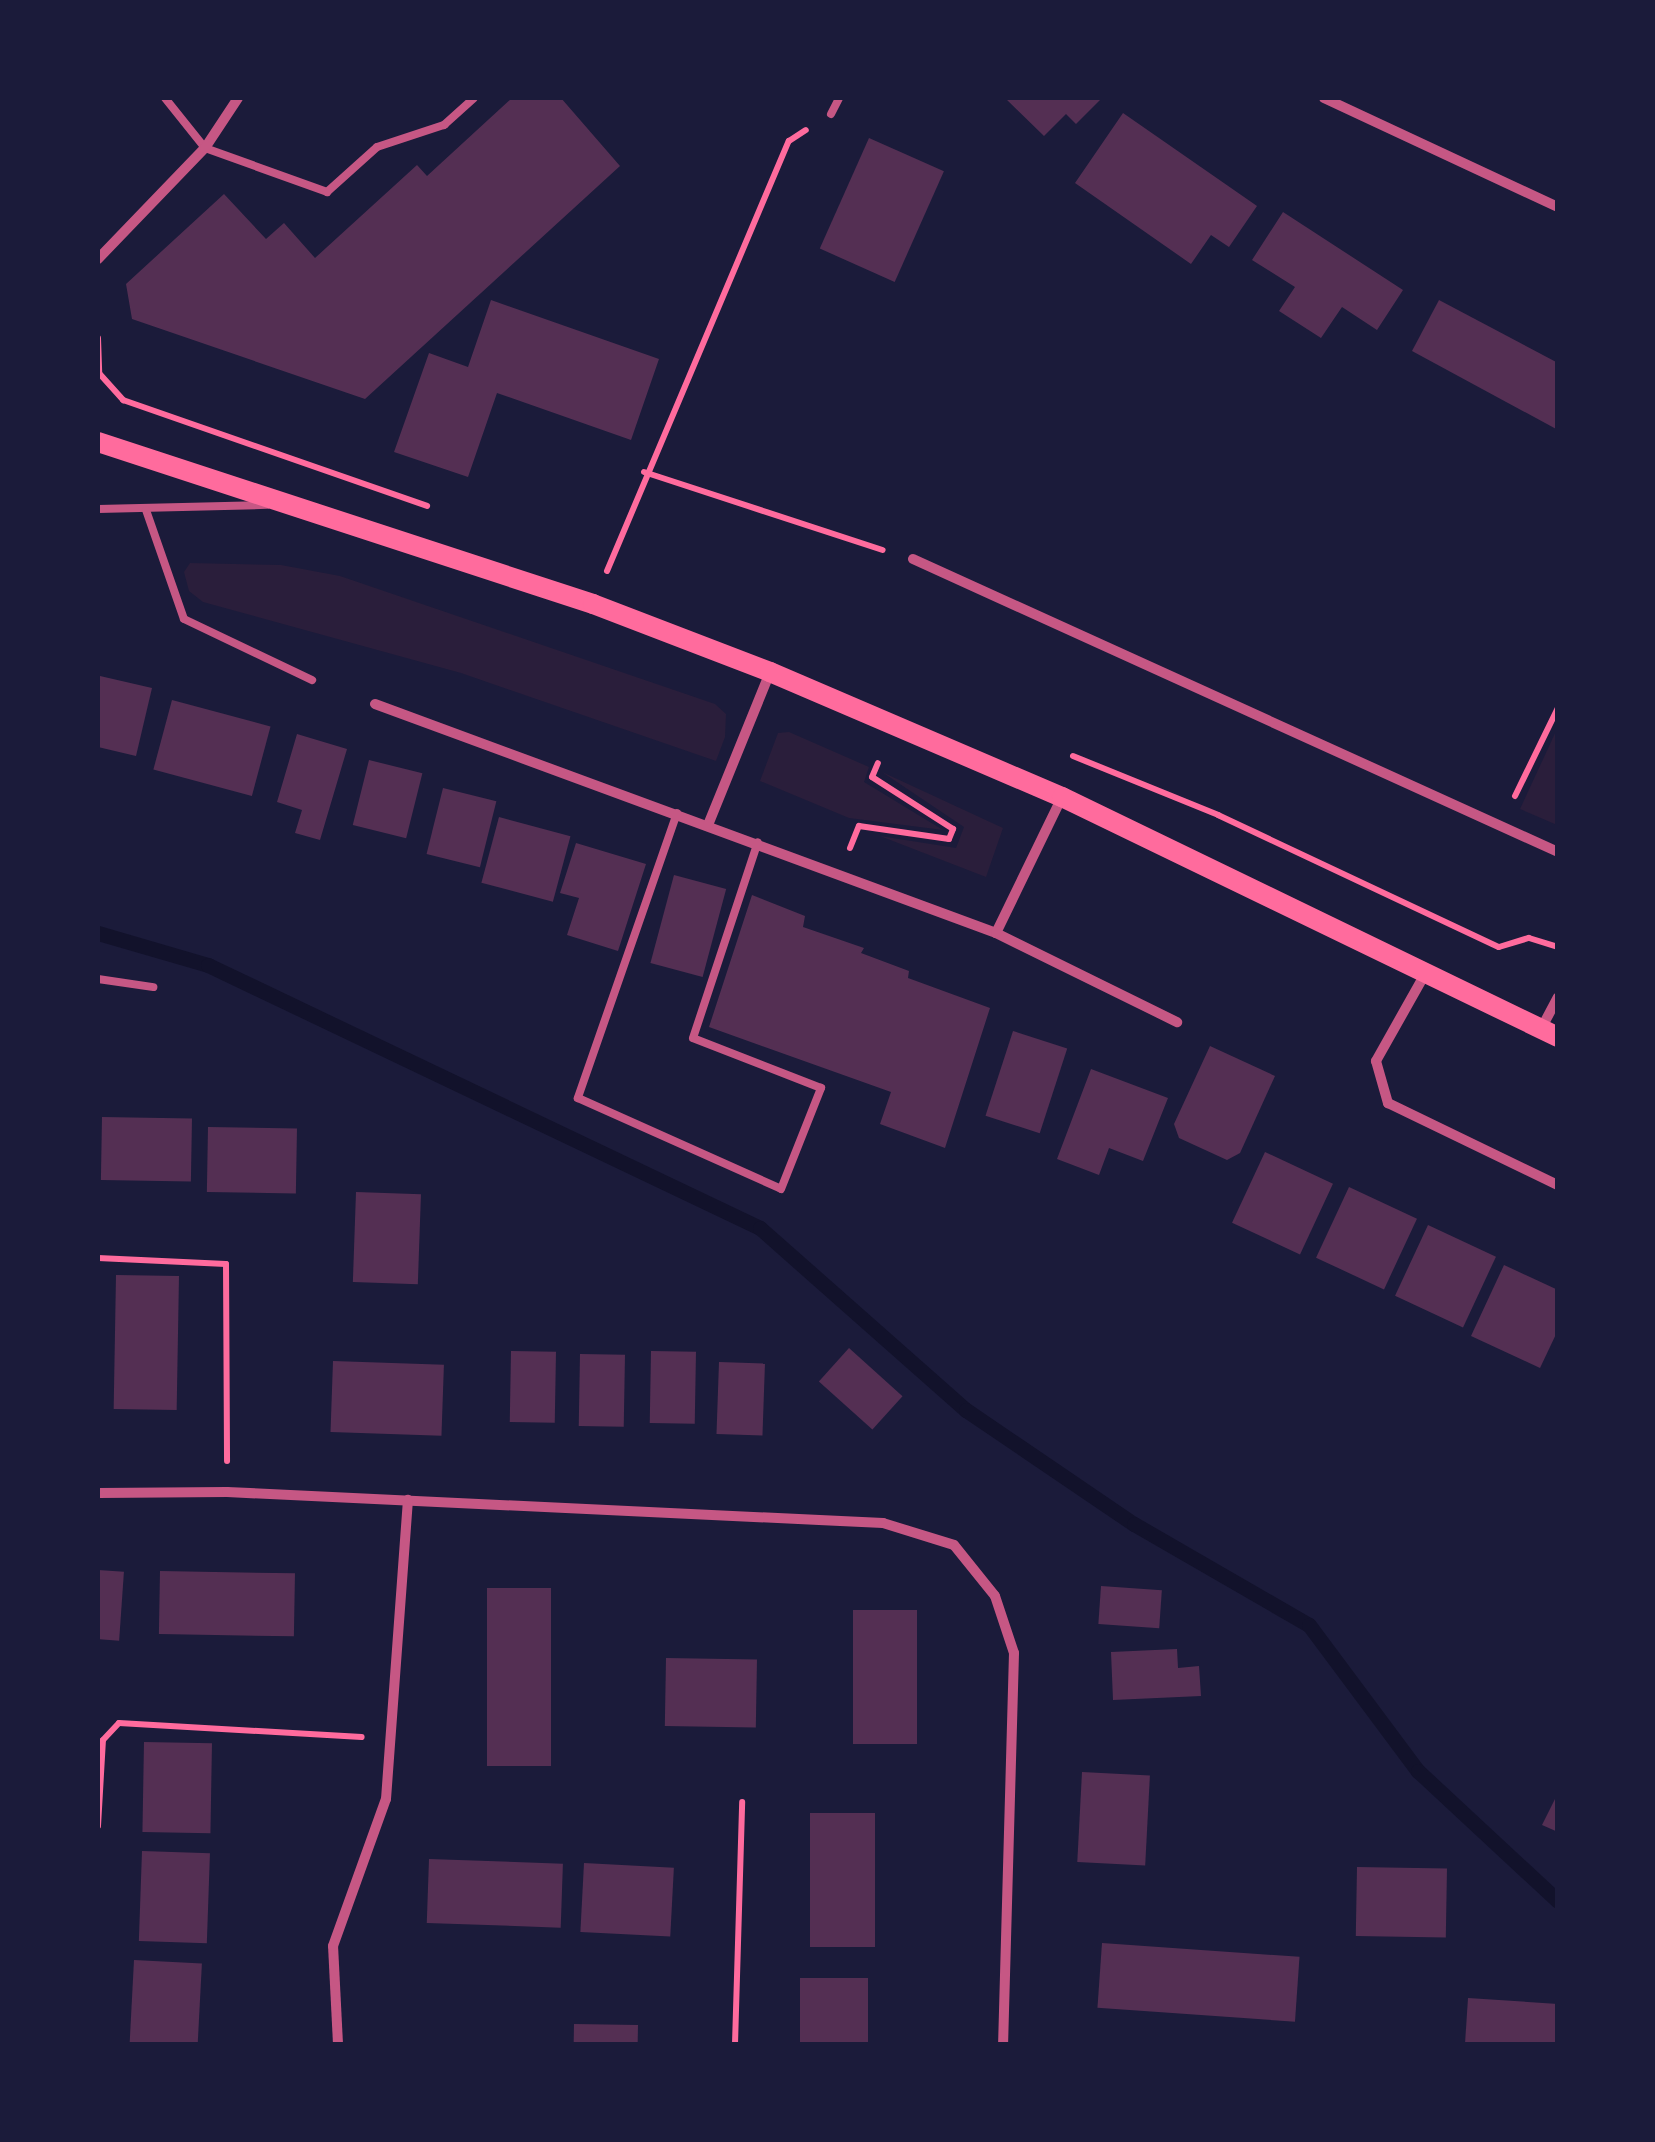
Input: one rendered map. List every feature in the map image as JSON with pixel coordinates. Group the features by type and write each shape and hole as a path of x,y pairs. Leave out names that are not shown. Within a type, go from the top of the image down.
{"main road":[{"path":"98,442 593,604 770,672 1062,797 1549,1033"}],"street":[{"path":"98,259 206,148 238,98"},
{"path":"1324,98 1558,207"},
{"path":"913,559 1558,852"},
{"path":"708,825 770,672"},
{"path":"374,704 758,842 996,934 1177,1022"},
{"path":"996,934 1062,797"},
{"path":"1425,974 1376,1061 1388,1103 1558,1185"},
{"path":"1549,1033 1558,996"},
{"path":"98,1493 227,1492 883,1523 954,1546 996,1596 1014,1652 1003,2044"},
{"path":"338,2044 333,1946 386,1799 408,1500"}],"lane":[{"path":"165,98 206,148 327,192 376,148 444,125 474,98"},
{"path":"832,114 840,98"},
{"path":"98,509 287,504"},
{"path":"146,510 184,619 312,680"},
{"path":"676,813 578,1098 782,1189 821,1088 693,1038 758,842"},
{"path":"98,979 153,987"}],"path":[{"path":"593,604 644,472 789,141 832,114"},
{"path":"98,338 99,373"},
{"path":"644,472 913,559"},
{"path":"1501,825 1558,708"},
{"path":"840,873 858,826 949,840 954,829 872,777 878,763"},
{"path":"98,1258 226,1264 227,1492"},
{"path":"98,1826 103,1740 119,1723 393,1739"},
{"path":"735,2044 742,1802"}],"shaded area":[{"path":"190,563 281,565 340,576 715,704 726,714 725,737 716,761 461,673 203,602 189,591 184,572"},
{"path":"1557,729 1557,825 1520,809"},
{"path":"789,732 869,767 864,782 943,830 849,818 760,781 778,733"},
{"path":"882,772 1003,828 986,877 880,836 956,848 964,827"}],"building":[{"path":"512,98 561,98 620,166 365,399 132,319 126,284 224,194 266,239 284,223 315,258 417,165 427,176"},
{"path":"1005,98 1102,98 1076,124 1066,114 1044,136"},
{"path":"1123,113 1257,206 1229,247 1211,235 1191,264 1075,183"},
{"path":"869,138 944,171 895,282 820,249"},
{"path":"1283,212 1403,290 1377,330 1342,307 1321,338 1279,311 1295,287 1252,260"},
{"path":"491,300 659,359 631,440 497,393 468,477 394,452 429,353 468,367"},
{"path":"1439,300 1558,363 1558,430 1412,351"},
{"path":"100,676 152,688 136,756 98,747"},
{"path":"172,700 271,726 252,796 153,770"},
{"path":"297,734 347,749 320,840 295,833 302,810 277,802"},
{"path":"369,760 422,773 406,838 353,825"},
{"path":"443,788 496,801 480,867 427,854"},
{"path":"499,817 570,836 553,902 481,883"},
{"path":"576,843 646,864 618,951 567,935 579,898 560,893"},
{"path":"674,875 726,889 703,977 650,963"},
{"path":"752,895 805,916 803,927 864,948 861,953 909,971 908,978 990,1008 945,1148 880,1124 891,1092 709,1027"},
{"path":"1013,1031 1067,1049 1040,1133 985,1116"},
{"path":"1210,1046 1275,1076 1240,1153 1227,1160 1179,1138 1174,1124"},
{"path":"1091,1069 1168,1098 1143,1161 1109,1148 1099,1175 1057,1159"},
{"path":"102,1117 192,1119 191,1182 101,1180"},
{"path":"208,1127 297,1129 296,1194 207,1192"},
{"path":"1265,1152 1333,1184 1300,1254 1232,1223"},
{"path":"1349,1187 1417,1219 1384,1289 1316,1258"},
{"path":"356,1192 421,1194 418,1284 353,1282"},
{"path":"1428,1225 1496,1257 1463,1327 1395,1296"},
{"path":"1504,1265 1558,1290 1558,1330 1540,1368 1471,1336"},
{"path":"116,1275 179,1276 177,1410 114,1409"},
{"path":"849,1348 903,1396 872,1430 819,1381"},
{"path":"511,1351 556,1352 555,1423 510,1422"},
{"path":"651,1351 696,1352 695,1424 650,1423"},
{"path":"580,1354 625,1355 624,1427 579,1426"},
{"path":"333,1361 444,1365 441,1436 331,1432"},
{"path":"719,1362 765,1364 762,1436 716,1434"},
{"path":"98,1570 124,1572 119,1641 98,1639"},
{"path":"160,1571 295,1573 294,1636 159,1634"},
{"path":"1101,1586 1162,1590 1159,1628 1098,1624"},
{"path":"487,1588 551,1588 551,1766 487,1766"},
{"path":"853,1610 917,1610 917,1744 853,1744"},
{"path":"1177,1649 1178,1668 1199,1666 1201,1696 1113,1700 1111,1652"},
{"path":"666,1658 757,1660 756,1728 665,1726"},
{"path":"144,1742 212,1743 210,1833 142,1832"},
{"path":"1082,1772 1150,1776 1145,1865 1077,1862"},
{"path":"1558,1793 1558,1832 1542,1825"},
{"path":"810,1813 875,1813 875,1947 810,1947"},
{"path":"142,1851 210,1853 207,1943 139,1941"},
{"path":"429,1859 563,1864 561,1928 427,1923"},
{"path":"584,1863 674,1868 670,1937 580,1932"},
{"path":"1357,1867 1447,1869 1446,1938 1356,1936"},
{"path":"1102,1943 1300,1957 1295,2022 1097,2008"},
{"path":"134,1960 202,1964 198,2044 130,2044"},
{"path":"800,1978 868,1978 868,2044 800,2044"},
{"path":"1468,1998 1558,2004 1558,2044 1465,2044"},
{"path":"574,2024 638,2025 638,2044 574,2044"}],"waterway":[{"path":"98,933 208,965 760,1228 966,1410 1134,1524 1309,1625 1418,1771 1558,1901"}]}
